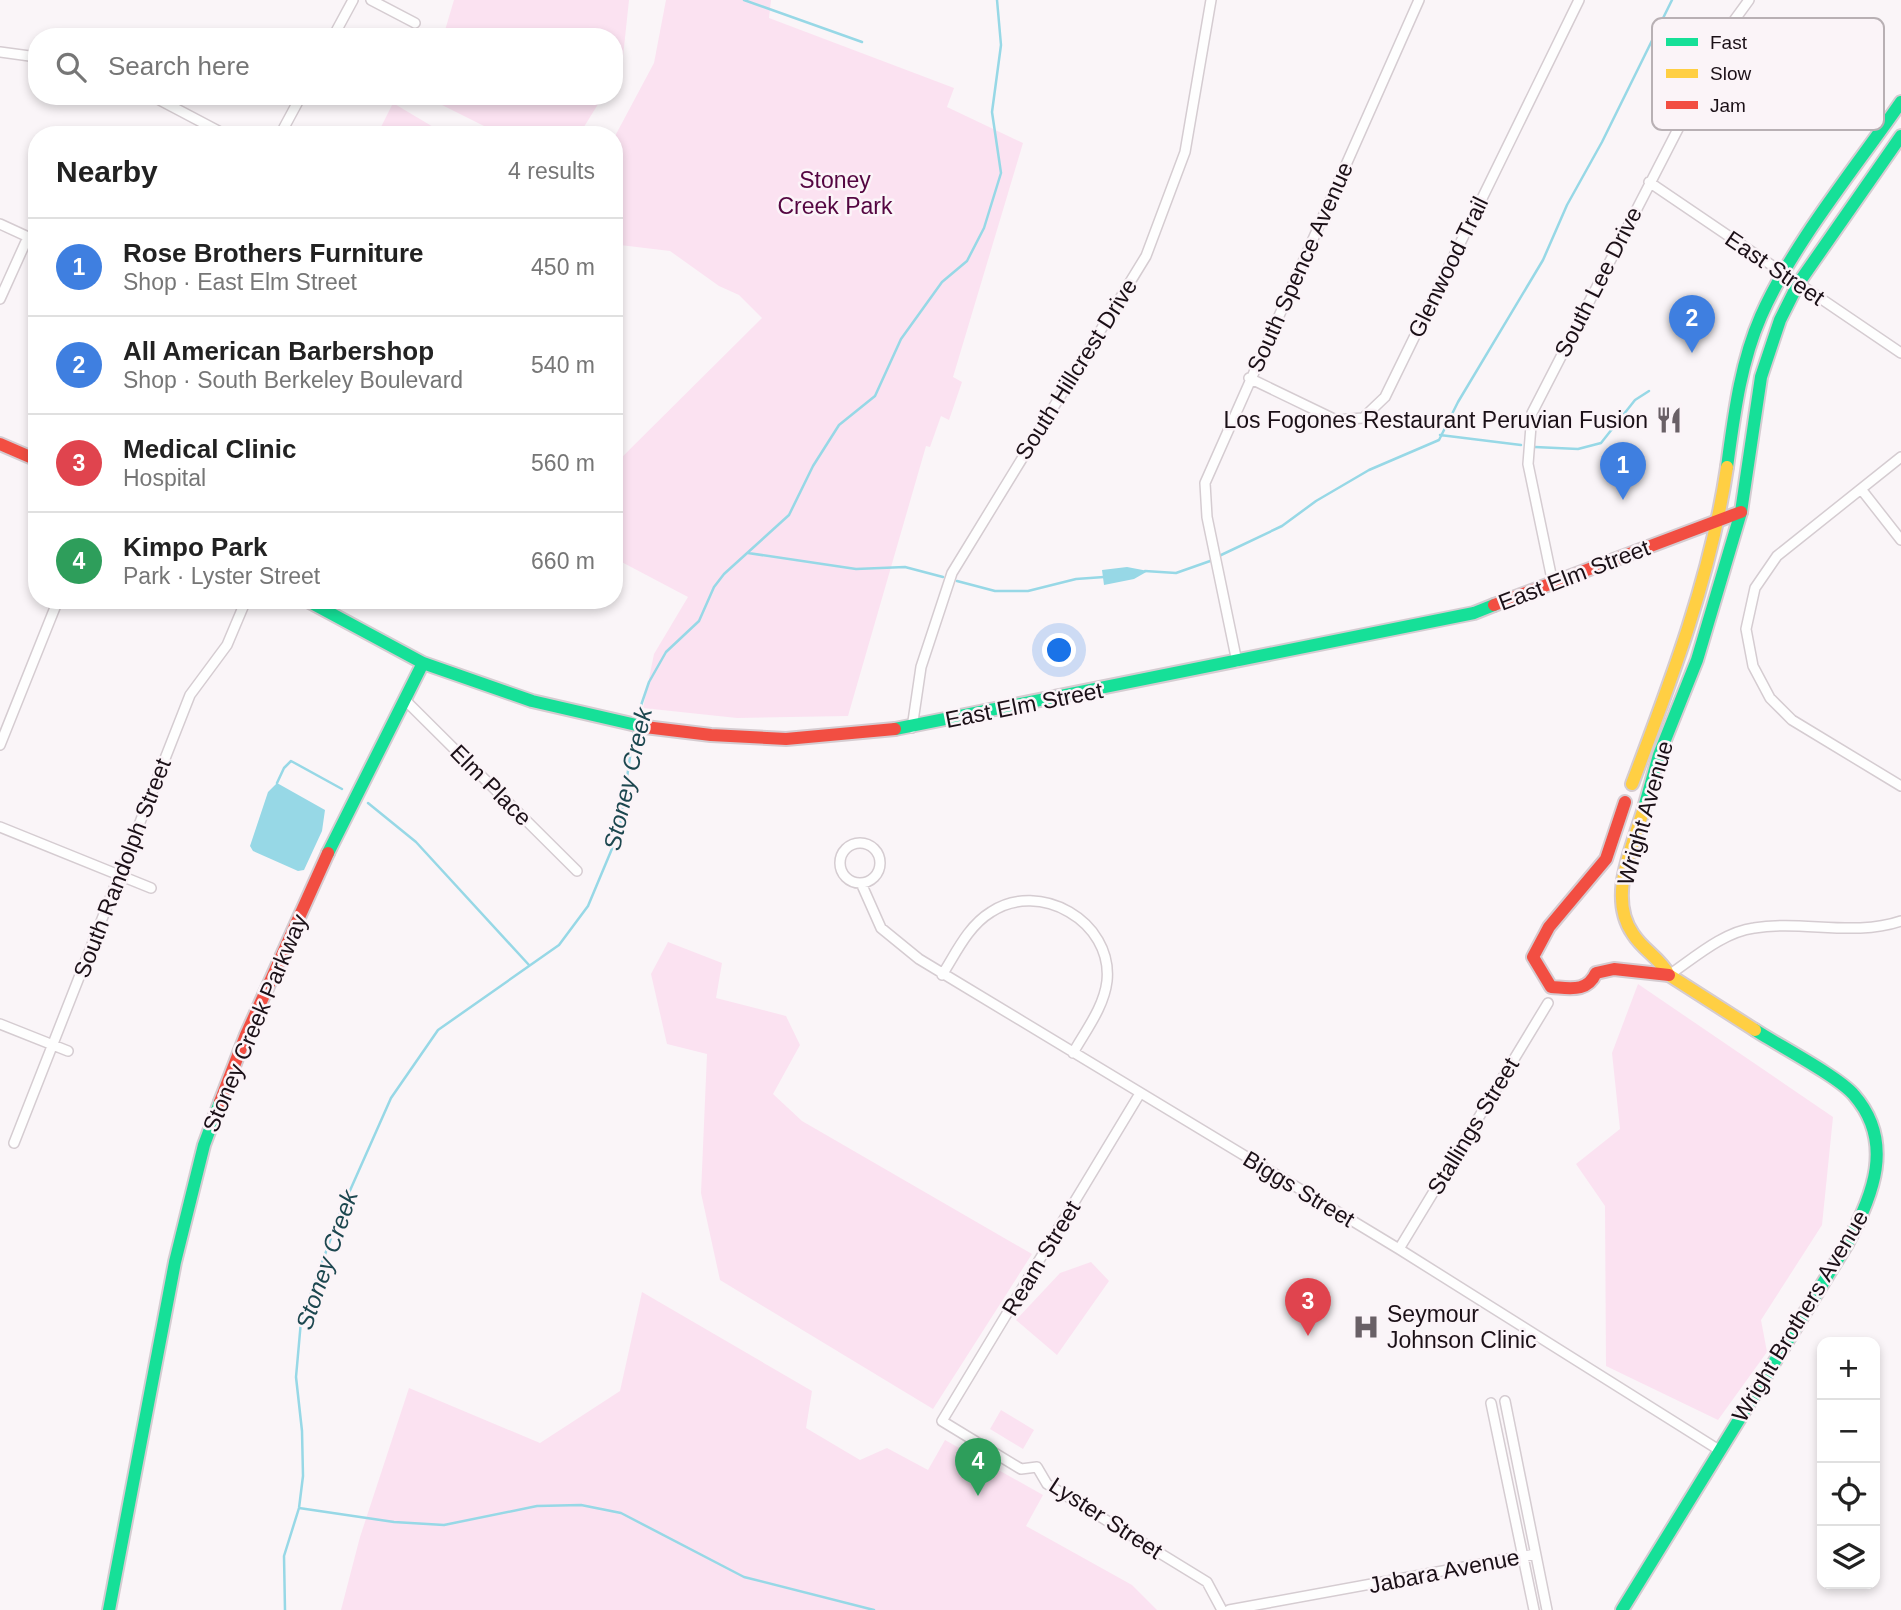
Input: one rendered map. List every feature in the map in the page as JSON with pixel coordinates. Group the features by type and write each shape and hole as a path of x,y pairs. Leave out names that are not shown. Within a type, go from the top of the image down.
{"street":[{"path":"338,28 353,0"},
{"path":"371,0 415,23"},
{"name":"South Hillcrest Drive","path":"912,727 921,667 952,573 1146,256 1185,152 1211,0"},
{"name":"South Spence Avenue","path":"1237,662 1208,517 1205,483 1419,0"},
{"name":"Glenwood Trail","path":"1249,379 1336,420 1363,418 1385,397 1579,0"},
{"name":"South Lee Drive","path":"1736,18 1749,0"},
{"path":"0,51 28,56"},
{"name":"Wright Avenue","path":"1884,127 1901,103"},
{"path":"169,105 209,126"},
{"path":"285,126 296,105"},
{"name":"South Lee Drive","path":"1553,584 1528,464 1532,413 1676,130"},
{"name":"Wright Avenue","path":"1632,784 1671,682 1719,519 1739,384 1759,320 1782,274 1882,130"},
{"name":"Wright Avenue","path":"1669,975 1662,962 1635,938 1626,924 1621,904 1622,886 1659,755 1697,660 1741,512 1761,377 1780,320 1798,284 1901,136"},
{"name":"East Street","path":"1649,182 1901,353"},
{"path":"0,224 28,237"},
{"path":"0,299 28,246"},
{"path":"0,444 28,456"},
{"path":"1901,457 1777,556 1755,588 1746,629 1753,666 1770,698 1792,720 1901,786"},
{"path":"1861,489 1901,540"},
{"name":"East Elm Street","path":"323,609 423,663 532,701 615,720 711,735 786,738 912,727 1474,613 1741,512"},
{"path":"0,746 54,609"},
{"name":"South Randolph Street","path":"14,1143 190,695 227,645 242,609"},
{"name":"Stoney Creek Parkway","path":"109,1610 175,1262 204,1145 246,1035 341,825 423,663"},
{"name":"Elm Place","path":"404,699 577,871"},
{"name":"Wright Avenue","path":"1625,802 1606,859 1549,928 1533,957 1538,971 1551,987 1579,989 1592,982 1597,973 1614,969 1669,975"},
{"path":"0,827 151,888"},
{"path":"856,842 871,844 879,852 881,867 876,876 861,883 849,880 843,875 839,863 844,849 856,842"},
{"name":"Biggs Street","path":"861,883 881,928 942,975 1399,1249 1719,1450"},
{"path":"942,975 974,926 992,911 1016,902 1041,901 1063,908 1081,920 1096,936 1104,958 1107,979 1102,1002 1073,1053"},
{"path":"1669,975 1710,948 1753,928 1865,926 1901,921"},
{"name":"Wright Brothers Avenue","path":"1622,1610 1866,1212 1875,1188 1879,1166 1874,1122 1865,1108 1840,1083 1669,975"},
{"name":"Stallings Street","path":"1399,1249 1548,1003"},
{"path":"0,1024 68,1051"},
{"name":"Ream Street","path":"942,1421 1139,1095"},
{"path":"1505,1401 1547,1610"},
{"path":"1491,1404 1534,1610"},
{"name":"Lyster Street","path":"942,1421 1021,1469 1037,1467 1047,1484 1207,1582 1222,1610"},
{"name":"Jabara Avenue","path":"1229,1610 1535,1554"}],"green space":[{"path":"454,0 629,0 623,57 623,28 446,28"},
{"name":"Stoney Creek Park","path":"666,0 771,0 769,18 954,88 947,107 1023,143 953,377 962,382 949,420 941,416 930,447 926,446 848,716 737,718 643,708 654,654 688,597 623,563 623,456 762,318 739,295 719,286 670,251 623,245 623,126 620,126 654,63"},
{"path":"392,105 396,105 432,126 382,126"},
{"path":"442,105 597,105 585,126 484,126"},
{"path":"668,942 722,963 716,998 786,1016 800,1045 773,1094 802,1121 1032,1254 933,1409 720,1280 701,1193 707,1054 667,1044 651,974"},
{"path":"1638,984 1833,1117 1822,1225 1761,1320 1767,1352 1718,1420 1606,1366 1605,1206 1576,1164 1620,1129 1612,1053"},
{"path":"1091,1262 1109,1281 1057,1355 1016,1320 1060,1273"},
{"path":"642,1292 812,1391 806,1428 860,1460 887,1448 928,1470 945,1440 1043,1495 1026,1526 1132,1585 1157,1610 341,1610 360,1537 409,1388 540,1443 620,1391"},
{"path":"1001,1410 1034,1430 1023,1449 990,1429"}],"water":[{"path":"1127,567 1148,571 1134,579 1104,585 1102,570"},
{"path":"277,783 325,810 322,831 304,870 298,871 253,851 250,846 268,792"}],"waterway":[{"path":"744,0 862,42"},
{"name":"Stoney Creek","path":"636,720 649,682 666,652 699,621 714,587 724,574 789,515 813,466 839,425 875,396 901,339 942,282 967,261 984,228 1001,173 992,112 1001,45 997,0"},
{"path":"1663,18 1672,0"},
{"path":"1219,556 1282,526 1316,501 1369,470 1439,440 1458,402 1543,260 1567,205 1602,142 1652,41"},
{"path":"1535,447 1578,449 1601,443 1635,400 1649,391"},
{"path":"1440,435 1521,445"},
{"path":"748,553 856,569 905,567 943,577"},
{"path":"1145,571 1176,573 1213,560"},
{"path":"957,581 995,591 1028,591 1076,579 1104,577"},
{"name":"Stoney Creek","path":"285,1610 284,1556 299,1508 303,1476 302,1431 296,1377 301,1321 340,1213 391,1098 438,1030 559,945 588,906 619,832 634,730"},
{"path":"277,783 284,768 291,761 342,789"},
{"path":"368,803 416,842 529,965"},
{"path":"299,1508 394,1522 444,1525 537,1506 581,1505 621,1513 744,1577 874,1610"}],"traffic: fast":[{"path":"1884,126 1901,102"},
{"path":"1727,467 1743,371 1761,316 1807,234 1881,130"},
{"path":"1644,808 1659,755 1697,660 1741,512 1761,377 1780,320 1798,284 1901,136"},
{"path":"895,729 1474,613 1494,605"},
{"path":"323,609 423,663 532,701 645,727"},
{"path":"328,853 423,663"},
{"path":"1622,1610 1847,1244 1865,1207 1876,1169 1874,1131 1867,1113 1854,1095 1822,1070 1755,1030"},
{"path":"109,1610 175,1262 204,1145 220,1102"}],"traffic: slow":[{"path":"1632,784 1675,667 1700,588 1727,467"},
{"path":"1644,808 1622,888 1626,920 1637,940 1669,975 1755,1030"}],"traffic: jam":[{"path":"0,444 28,456"},
{"path":"1494,605 1741,512"},
{"path":"645,727 711,735 786,739 895,729"},
{"path":"1625,802 1606,859 1549,927 1533,957 1551,987 1583,986 1588,984 1596,973 1614,969 1669,975"},
{"path":"220,1102 246,1035 328,853"}],"place":[{"name":"All American Barbershop","path":"1692,353"},
{"name":"Los Fogones Restaurant Peruvian Fusion","path":"1669,420"},
{"name":"Rose Brothers Furniture","path":"1623,500"},
{"name":"Seymour Johnson Clinic","path":"1366,1327"},
{"name":"Medical Clinic","path":"1308,1336"},
{"name":"Kimpo Park","path":"978,1496"}]}
